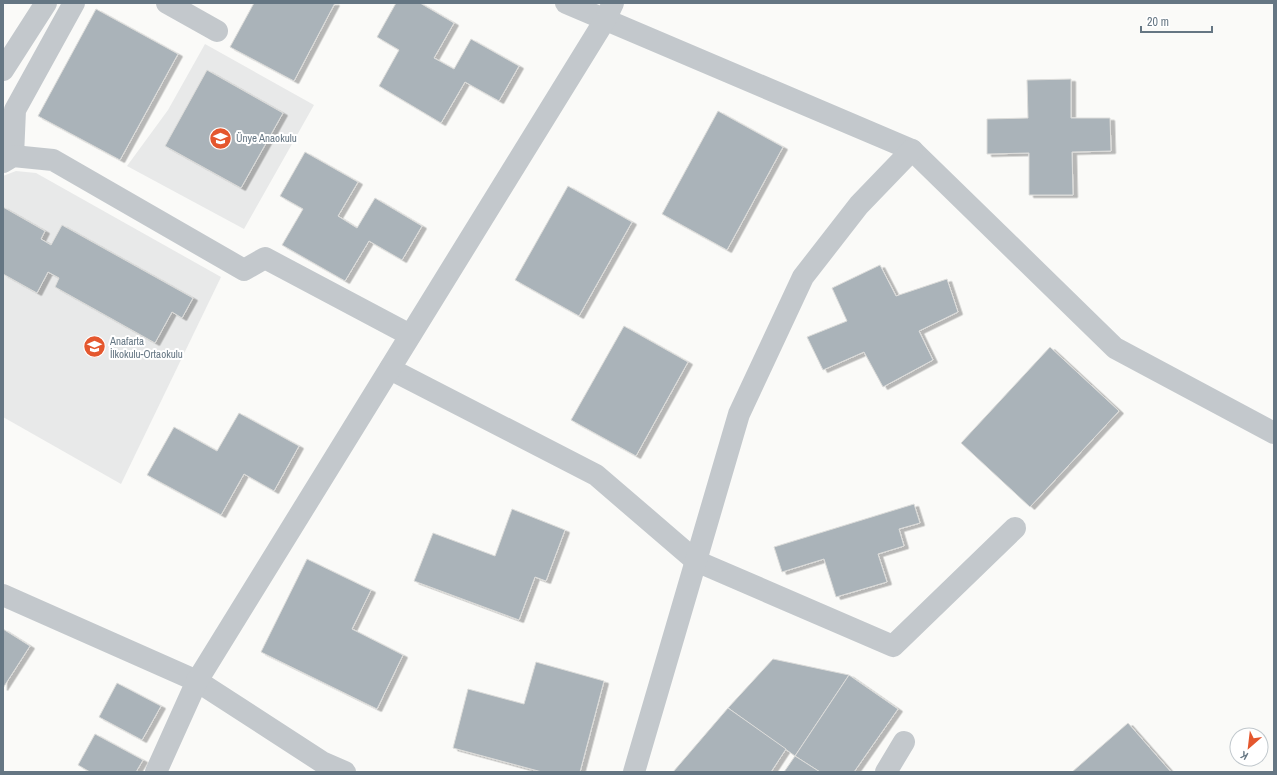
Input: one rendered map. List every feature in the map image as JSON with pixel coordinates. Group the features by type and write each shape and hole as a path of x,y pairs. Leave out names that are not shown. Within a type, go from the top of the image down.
{"street":[{"path":"3,70 46,3"},
{"path":"53,160 8,159 9,129 15,110 74,3"},
{"path":"167,3 217,32"},
{"path":"566,3 609,11 912,150 1115,348 1274,433"},
{"path":"156,772 197,681 609,11"},
{"path":"9,129 53,160 244,270 265,258 410,335"},
{"path":"634,772 739,414 803,277 859,205 912,150"},
{"path":"390,369 596,475 696,561 893,646 1015,528"},
{"path":"3,595 197,681 322,762 345,772"},
{"path":"886,772 904,742"}],"shaded area":[{"name":"Ünye Anaokulu","path":"205,44 314,105 244,229 127,166 168,110"},
{"name":"Anafarta İlkokulu-Ortaokulu","path":"16,171 36,173 221,277 121,484 3,417 3,176"}],"building":[{"path":"254,3 335,3 294,81 230,47"},
{"path":"396,3 420,3 454,23 434,58 454,69 471,39 519,66 499,101 465,82 441,123 379,86 399,50 377,37"},
{"path":"96,9 178,54 120,160 38,116"},
{"path":"207,70 283,113 241,188 165,146"},
{"path":"1071,79 1071,118 1110,118 1111,151 1072,152 1073,195 1029,195 1029,153 987,154 987,119 1028,118 1027,80"},
{"path":"718,111 783,147 727,250 662,214"},
{"path":"305,152 358,182 338,216 357,228 375,198 422,226 402,260 369,241 345,281 282,245 303,209 280,196"},
{"path":"568,186 632,222 579,316 515,280"},
{"path":"3,207 45,231 41,239 51,245 62,225 193,298 182,318 172,312 155,343 55,287 59,278 48,272 37,293 3,274"},
{"path":"880,265 896,296 947,279 958,312 919,331 933,360 883,387 864,352 823,370 807,337 847,321 832,288"},
{"path":"624,326 688,362 636,456 571,420"},
{"path":"1050,347 1119,411 1030,507 961,443"},
{"path":"239,413 299,446 274,491 244,474 221,515 147,475 174,427 217,451"},
{"path":"914,504 920,523 899,529 904,546 878,554 887,582 836,597 824,559 782,572 774,547"},
{"path":"512,509 565,530 546,581 535,577 519,620 414,581 433,533 495,556"},
{"path":"307,559 371,590 352,629 403,655 377,709 261,652"},
{"path":"3,629 30,646 3,688"},
{"path":"773,659 849,675 795,756 728,708"},
{"path":"536,662 604,681 580,772 542,772 453,748 468,689 524,704"},
{"path":"849,675 898,709 854,772 820,772 795,756"},
{"path":"117,683 161,706 142,740 99,717"},
{"path":"728,708 786,749 771,772 673,772"},
{"path":"1128,723 1171,772 1072,772"},
{"path":"95,734 143,760 136,772 90,772 78,765"},
{"path":"795,756 820,772 784,772"}],"place":[{"name":"Ünye Anaokulu","path":"221,138"},
{"name":"Anafarta İlkokulu-Ortaokulu","path":"95,347"}]}
